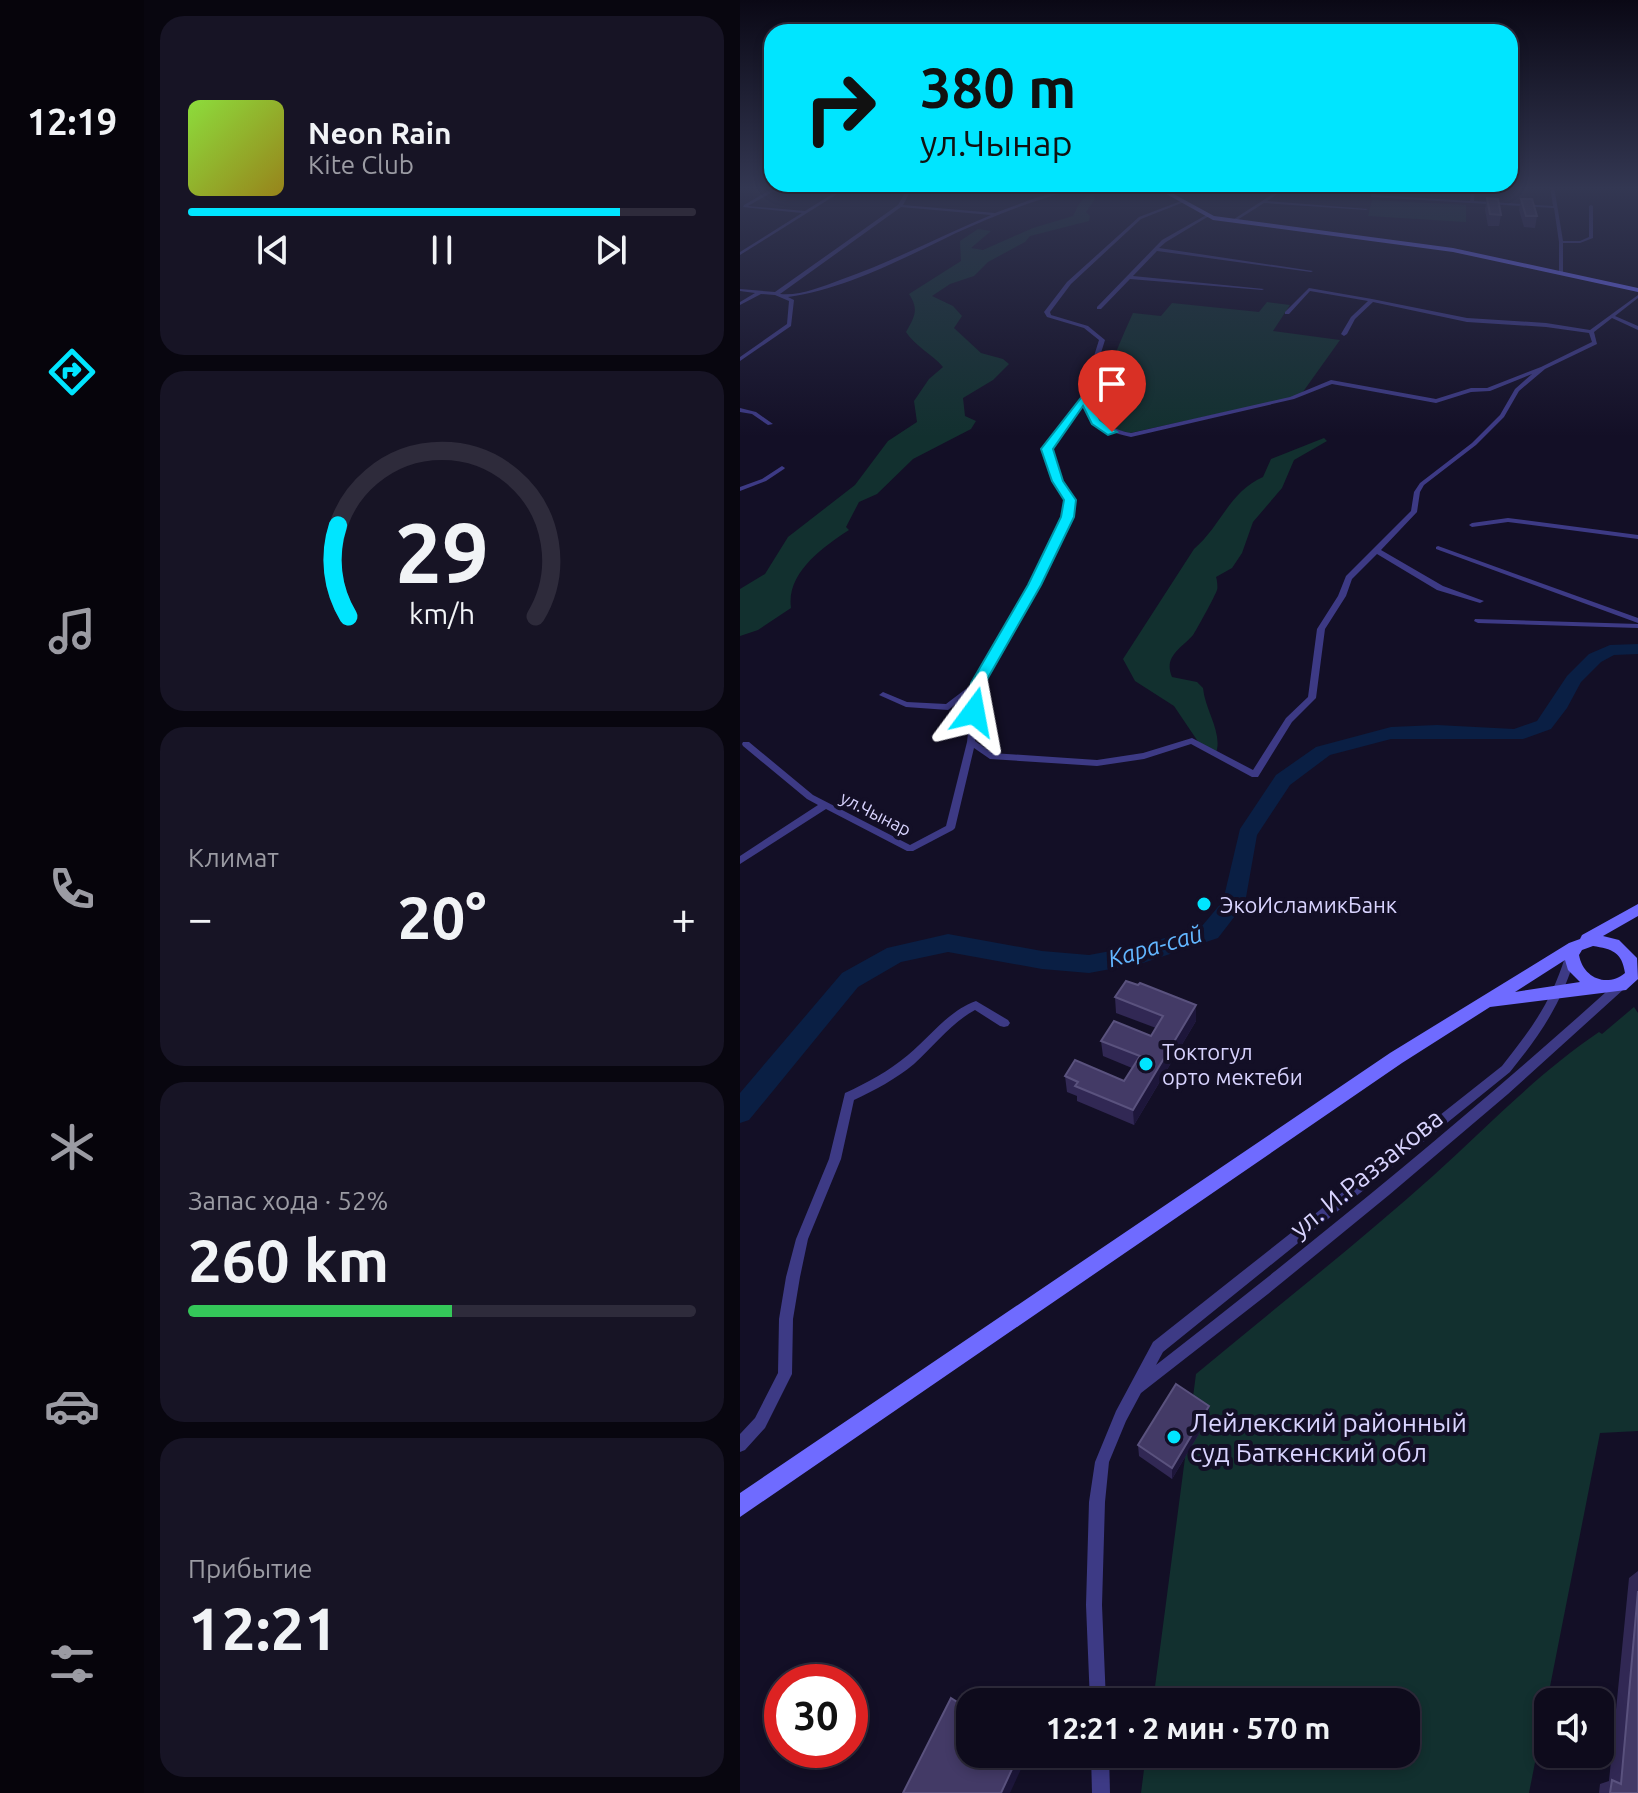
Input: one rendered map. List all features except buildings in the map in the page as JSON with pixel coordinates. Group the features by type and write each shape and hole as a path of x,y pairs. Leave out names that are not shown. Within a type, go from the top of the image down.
{"street":[{"path":"779,295 813,270"},
{"path":"779,295 812,291 873,270"},
{"name":"ул.Чынар","path":"746,744 810,797 910,849 950,828 971,742 978,683 1034,585 1068,517 1070,500 1058,481 1047,449 1084,398 1102,340 1086,327 1049,316 1049,307 1084,270"},
{"path":"1099,308 1135,270"},
{"path":"1302,270 1311,271"},
{"path":"1545,270 1638,290"},
{"path":"1128,277 1262,289"},
{"path":"1287,313 1309,289 1467,320 1546,325 1591,332 1638,296"},
{"path":"740,290 779,295 792,300 789,325 740,359"},
{"path":"740,304 760,292"},
{"path":"1344,334 1353,318 1372,300"},
{"path":"1612,316 1638,328"},
{"path":"1084,398 1096,421 1112,432 1131,435 1292,398 1331,382 1436,401 1471,390 1488,390 1543,368 1595,343 1591,332"},
{"path":"971,742 990,756 1097,763 1144,756 1192,741 1255,775 1289,720 1312,698 1321,629 1342,596 1349,578 1414,512 1417,492 1422,484 1474,444 1502,416 1517,390 1543,368"},
{"path":"740,410 754,413 770,424"},
{"path":"740,489 764,480 782,468"},
{"path":"1472,525 1508,520 1638,537"},
{"path":"1438,548 1638,623"},
{"path":"1376,550 1402,562 1440,588 1480,601"},
{"path":"1478,621 1638,623"},
{"path":"883,695 906,704 948,707 978,683"},
{"path":"740,861 825,805"},
{"path":"1575,949 1638,909"},
{"path":"740,1506 1482,1002 1592,940 1606,941 1620,948 1635,968 1620,986 1562,989 1482,1002"},
{"path":"1575,949 1577,974 1597,985"},
{"name":"ул. И.Раззакова","path":"1097,1688 1094,1605 1098,1489 1102,1462 1158,1347 1506,1069 1548,1017 1562,989 1575,949"},
{"name":"ул. И.Раззакова","path":"1135,1389 1427,1157 1519,1080 1620,986"},
{"path":"740,1445 760,1423 785,1374 786,1319 793,1277 802,1239 835,1159 849,1097 884,1079 918,1054 964,1009 976,1005 1004,1023"},
{"path":"1100,1768 1101,1793"}],"green space":[{"path":"947,270 980,270 974,276 950,284 932,296 953,306 962,316 954,328 981,353 1003,359 1009,364 993,380 963,398 965,416 976,421 971,429 913,459 877,494 859,502 846,527 849,530 828,544 800,572 791,595 791,608 758,630 740,636 740,589 765,574 788,537 855,485 888,441 917,422 914,401 929,379 943,367 906,332 915,313 909,294"},
{"path":"1267,302 1290,305 1273,331 1340,340 1300,396 1130,433 1111,428 1105,423 1101,411 1105,384 1133,313 1161,316 1172,303 1259,312"},
{"path":"1324,438 1327,441 1294,460 1282,488 1253,522 1242,553 1232,568 1216,577 1217,590 1195,632 1170,663 1172,677 1197,682 1203,688 1217,738 1216,753 1201,746 1174,706 1135,681 1123,659 1194,549 1233,500 1251,483 1263,477 1271,459"},
{"path":"1634,1007 1638,1013 1638,1431 1600,1433 1550,1688 1534,1688 1534,1768 1529,1793 1141,1793 1144,1768 1420,1768 1420,1688 1155,1688 1196,1374 1405,1201 1555,1065 1599,1032 1602,1034"}],"waterway":[{"name":"Кара-сай","path":"740,1112 850,980 895,954 948,943 1042,960 1089,964 1143,954 1210,932 1234,903 1247,834 1283,780 1323,751 1391,733 1437,731 1516,735 1544,725 1558,708 1573,680 1595,658 1610,650 1638,649"}],"place":[{"name":"ЭкоИсламикБанк","path":"1204,904"},
{"name":"Токтогул орто мектеби","path":"1146,1064"},
{"name":"Лейлекский районный суд Баткенский обл","path":"1174,1437"}],"route":[{"path":"974,712 978,683 1034,585 1046,555 1068,517 1070,500 1058,481 1047,449 1084,398 1096,421 1112,432"}]}
